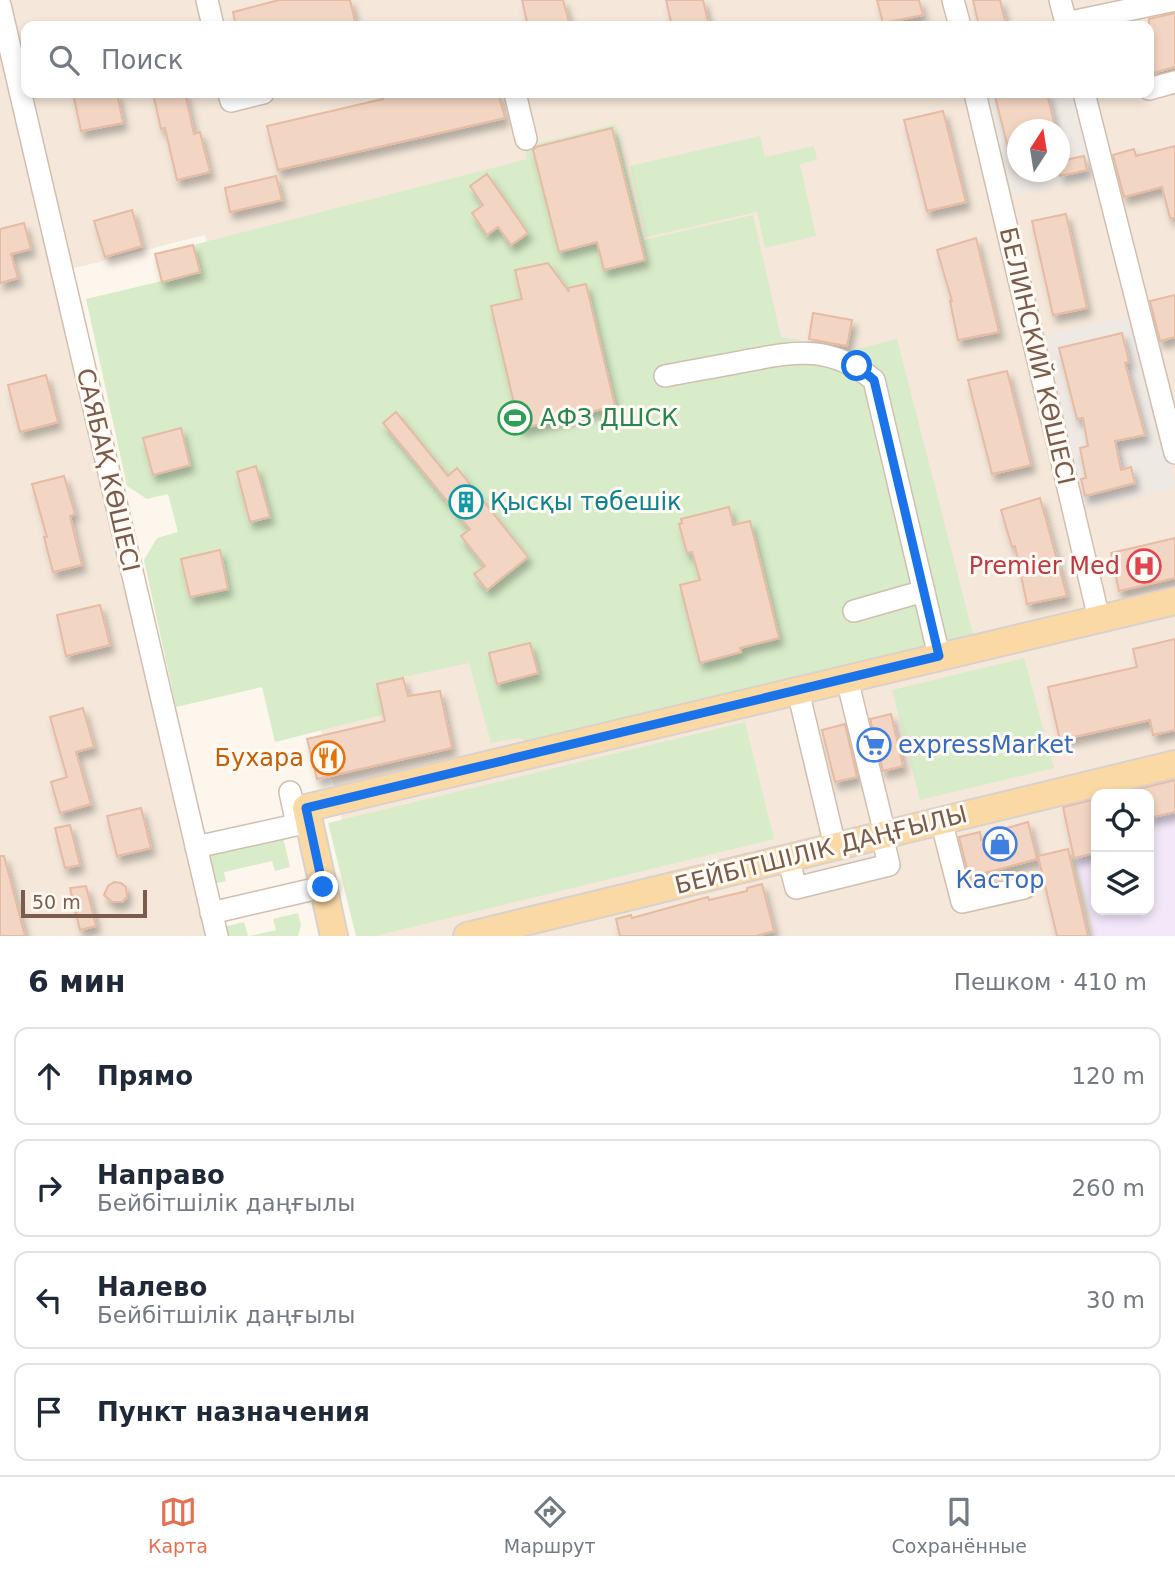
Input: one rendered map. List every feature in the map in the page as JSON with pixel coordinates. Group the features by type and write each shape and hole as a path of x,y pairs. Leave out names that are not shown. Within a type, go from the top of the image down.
{"main road":[{"path":"334,936 323,887 303,823 306,808 1175,601"},
{"name":"БЕЙБІТШІЛІК ДАҢҒЫЛЫ","path":"467,936 1175,764"}],"street":[{"path":"206,0 212,21"},
{"path":"953,0 959,21"},
{"path":"1060,0 1066,21"},
{"path":"1103,21 1130,18 1175,0"},
{"name":"САЯБАҚ КӨШЕСІ","path":"0,5 21,95"},
{"path":"1154,88 1175,82"},
{"name":"САЯБАҚ КӨШЕСІ","path":"22,98 216,936"},
{"path":"516,98 526,139"},
{"name":"БЕЛИНСКИЙ КӨШЕСІ","path":"976,98 1099,619"},
{"path":"1085,98 1168,398 1175,453"},
{"path":"665,376 797,351 831,356 857,366 874,380 939,656"},
{"path":"854,611 924,591"},
{"path":"788,858 796,888 889,866 848,679"},
{"path":"798,691 835,846"},
{"path":"196,847 303,823 290,792"},
{"path":"942,820 962,902 1024,888"},
{"path":"211,913 323,887"}],"shaded area":[{"path":"0,0 1175,0 1175,936 369,936 205,235 63,271 217,936 0,936"},
{"path":"985,98 1079,98 1098,177 1008,197"},
{"path":"1136,314 1175,488 1082,509 1042,335"},
{"path":"1175,774 1175,936 1095,936 1061,799 1091,792 1091,915 1154,915 1154,789 1107,789"}],"green space":[{"name":"АФЗ ДШСК","path":"616,124 644,240 753,215 781,337 853,350 897,339 973,634 532,744 519,738 491,743 469,663 376,683 383,715 275,742 262,687 176,707 144,560 157,538 178,532 168,494 147,499 127,486 86,299 200,272 193,245 527,159 524,147"},
{"path":"760,136 765,157 814,146 817,160 800,164 816,236 765,248 757,212 646,237 630,166"},
{"path":"1024,658 1054,768 920,800 892,690"},
{"path":"745,722 774,839 375,936 356,936 328,823"},
{"path":"282,833 290,867 275,871 272,861 224,872 226,881 213,884 205,851"},
{"path":"298,913 301,925 298,936 249,936 276,930 273,919"},
{"path":"244,922 248,936 225,936 223,927"}],"building":[{"path":"279,0 350,0 355,21 235,21 233,12"},
{"path":"522,0 563,0 569,21 527,21"},
{"path":"666,0 703,0 708,21 671,21"},
{"path":"877,0 919,0 923,15 882,21"},
{"path":"973,0 1000,0 1005,21 978,21"},
{"path":"1175,13 1175,67 1154,73 1154,21 1149,19"},
{"path":"74,98 118,98 123,123 81,131"},
{"path":"154,98 186,98 194,134 200,132 210,172 177,180 165,128 161,129"},
{"path":"499,98 505,118 278,170 267,126 383,99"},
{"path":"996,98 1048,98 1053,119 1007,119 1007,144"},
{"path":"943,111 966,202 927,211 904,120"},
{"path":"612,128 645,260 604,270 597,242 559,252 533,150"},
{"path":"1175,146 1175,218 1170,218 1162,187 1124,197 1113,155 1134,149 1136,156"},
{"path":"1084,156 1087,170 1070,174 1070,159"},
{"path":"487,174 528,233 511,245 498,227 487,235 472,213 483,205 470,186"},
{"path":"276,176 282,200 230,212 225,188"},
{"path":"132,210 142,246 105,257 94,221"},
{"path":"1066,214 1087,308 1053,315 1032,221"},
{"path":"24,223 31,249 11,254 18,278 0,283 0,229"},
{"path":"976,238 999,332 958,340 952,301 937,250"},
{"path":"193,245 200,272 162,282 155,254"},
{"path":"548,263 569,292 568,288 586,284 615,406 520,429 491,306 522,299 515,270"},
{"path":"1175,295 1175,337 1160,341 1150,301"},
{"path":"813,313 852,320 847,346 809,339"},
{"path":"1122,333 1129,362 1125,363 1145,435 1115,441 1121,470 1131,467 1135,483 1085,496 1081,479 1086,478 1080,448 1088,446 1083,418 1077,419 1059,348"},
{"path":"1007,371 1031,465 992,474 968,380"},
{"path":"46,375 58,422 20,432 8,385"},
{"name":"Қысқы төбешік","path":"396,412 448,476 457,468 528,557 487,590 474,574 485,566 461,536 470,529 383,423"},
{"path":"181,428 190,465 153,475 143,438"},
{"path":"256,466 270,517 250,522 237,472"},
{"path":"64,476 75,514 70,516 82,565 53,572 44,537 47,537 32,484"},
{"path":"1040,498 1067,596 1027,604 1015,546 1012,547 1001,510"},
{"path":"729,507 733,525 750,521 779,638 740,648 741,652 700,663 680,585 700,580 692,552 687,553 679,524 682,523 681,519"},
{"name":"Premier Med","path":"1175,538 1175,578 1119,591 1111,553"},
{"path":"220,550 228,589 190,597 181,559"},
{"path":"100,605 110,645 66,656 57,615"},
{"path":"1175,639 1175,730 1153,735 1150,720 1060,740 1048,687 1137,667 1133,649"},
{"path":"530,643 538,673 497,684 489,653"},
{"path":"403,678 408,696 440,691 452,748 317,779 307,739 385,721 377,684"},
{"path":"83,708 94,747 76,752 91,804 60,813 51,782 67,777 50,717"},
{"path":"891,714 903,766 883,771 870,719"},
{"path":"845,724 857,777 835,782 822,730"},
{"path":"1175,780 1175,812 1154,817 1154,789 1138,789"},
{"path":"1091,800 1091,854 1074,858 1063,807"},
{"path":"141,808 151,848 117,856 107,816"},
{"path":"1028,822 1037,859 969,877 959,837 980,832 981,840 1008,833 1007,828"},
{"path":"70,825 80,865 65,868 55,828"},
{"path":"1068,849 1088,936 1057,936 1038,856"},
{"path":"0,856 4,856 25,936 0,936"},
{"path":"114,882 126,887 127,897 122,902 112,902 104,895 108,886"},
{"path":"762,884 774,931 756,936 620,936 616,919 631,915 632,918 708,897 709,900 747,891 747,888"},
{"path":"86,886 96,926 80,930 70,888"}],"place":[{"name":"АФЗ ДШСК","path":"515,418"},
{"name":"Қысқы төбешік","path":"466,502"},
{"name":"Premier Med","path":"1144,566"},
{"name":"expressMarket","path":"874,745"},
{"name":"Бухара","path":"328,758"},
{"name":"Кастор","path":"1000,844"}],"route":[{"path":"323,887 306,808 939,656 874,380 857,366"}]}
